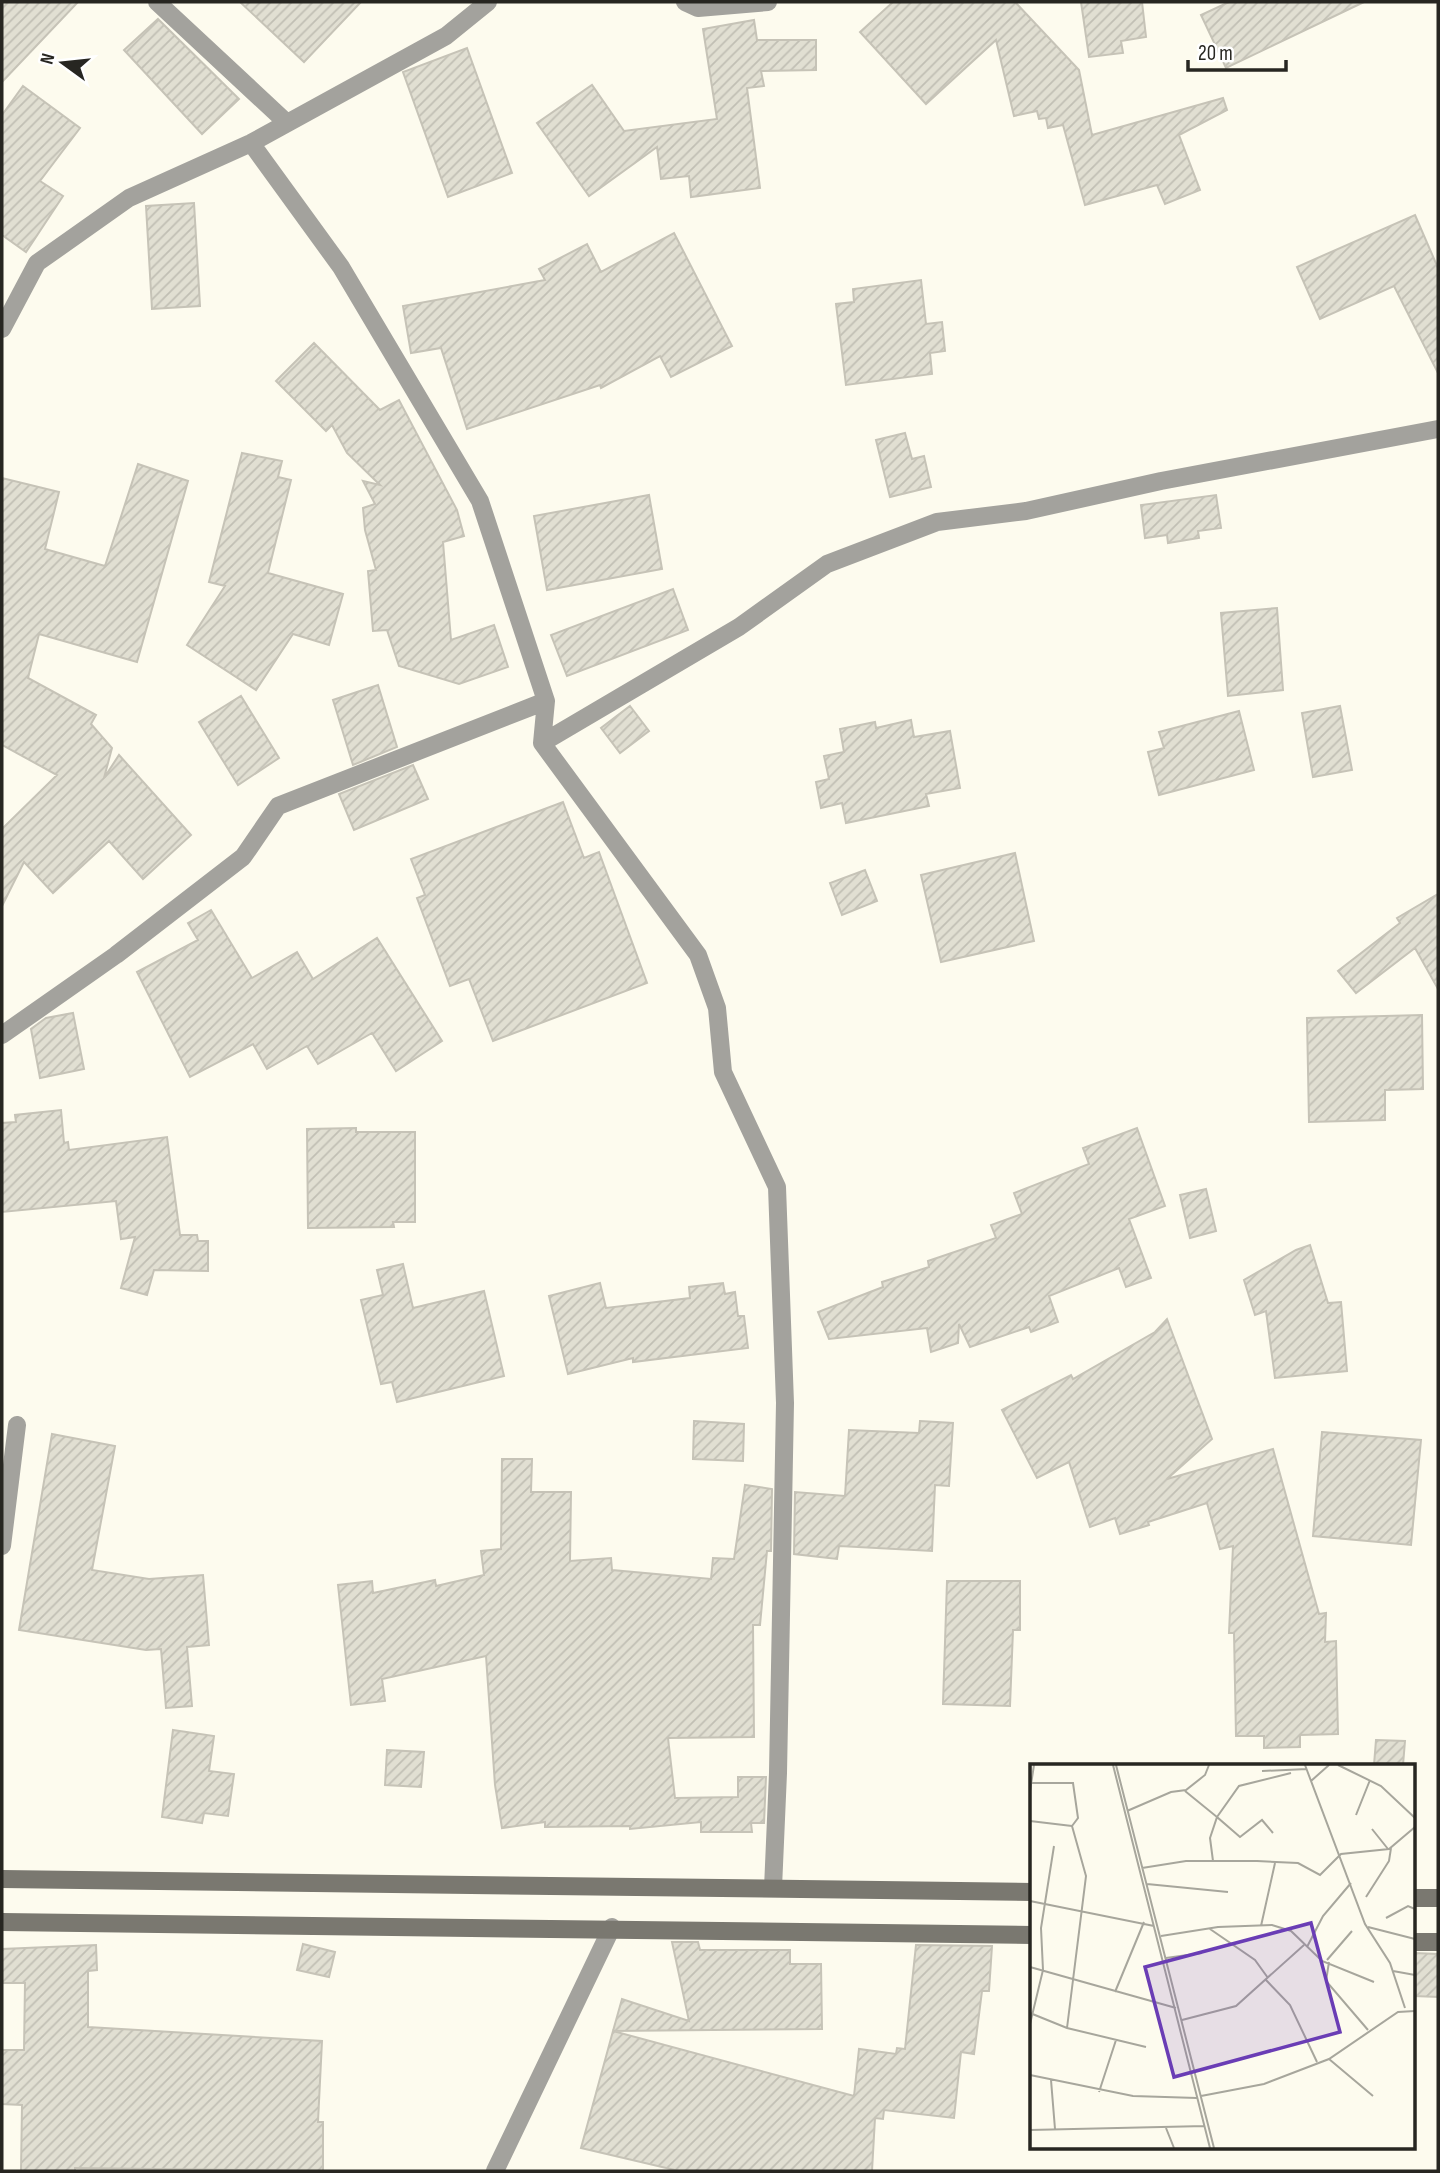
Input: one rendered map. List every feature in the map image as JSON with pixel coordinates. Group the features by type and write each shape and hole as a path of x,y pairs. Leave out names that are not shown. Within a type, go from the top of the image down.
{"street":[{"path":"157,2 286,123"},
{"path":"2,329 37,263 130,198 251,143 446,36 488,2"},
{"path":"685,2 698,8 768,2"},
{"path":"251,143 341,267 480,501 546,701 542,743 698,955 717,1008 723,1072 777,1187 785,1403 778,1773 773,1888"},
{"path":"542,743 739,627 827,564 937,522 1026,511 1161,481 1438,429"},
{"path":"2,1035 116,955 243,857 278,806 546,701"},
{"path":"2,1546 17,1425"},
{"path":"2,1880 1030,1892"},
{"path":"1416,1898 1438,1898"},
{"path":"2,1922 612,1927 1030,1935"},
{"path":"495,2171 612,1927"},
{"path":"1416,1942 1438,1942"}],"building":[{"path":"2,2 78,2 2,82"},
{"path":"240,2 361,2 304,62"},
{"path":"893,2 1015,2 1079,70 1092,135 1223,98 1227,110 1179,135 1200,190 1165,204 1157,185 1085,205 1063,125 1048,128 1046,118 1039,119 1037,111 1014,116 996,40 926,104 860,32"},
{"path":"1081,2 1142,2 1146,37 1121,41 1123,53 1089,57"},
{"path":"1229,2 1364,2 1226,68 1201,15"},
{"path":"158,19 239,99 202,134 124,50"},
{"path":"754,20 757,40 816,40 816,70 761,71 764,86 747,88 760,188 691,197 689,176 661,179 657,147 589,196 537,123 592,85 624,131 717,119 703,29"},
{"path":"467,48 512,173 448,197 403,72"},
{"path":"23,86 80,128 40,181 63,196 26,252 2,235 2,115"},
{"path":"194,203 200,306 152,309 146,206"},
{"path":"1415,215 1438,268 1438,373 1394,286 1320,319 1297,267"},
{"path":"674,233 732,346 671,377 660,356 601,388 600,385 467,429 441,348 411,353 403,306 545,280 539,269 587,244 601,272"},
{"path":"921,280 926,324 942,322 945,351 930,353 932,374 846,385 836,304 854,302 853,289"},
{"path":"314,343 380,410 399,400 457,510 464,536 443,542 451,640 494,625 508,667 459,684 399,666 387,630 373,631 368,571 376,570 365,530 363,508 375,504 363,481 380,485 347,453 332,425 326,431 276,381"},
{"path":"905,433 912,459 924,456 931,487 890,497 876,440"},
{"path":"242,453 282,461 278,477 291,480 268,573 343,594 329,645 293,634 256,690 187,645 225,586 209,582"},
{"path":"138,464 188,481 137,662 39,634 28,678 96,715 91,724 112,748 104,778 119,755 191,835 143,879 109,841 53,893 24,862 2,906 2,829 57,775 2,745 2,478 59,492 45,549 105,566"},
{"path":"649,495 662,569 547,590 534,516"},
{"path":"1216,495 1221,528 1198,531 1199,538 1168,543 1167,535 1145,538 1141,505"},
{"path":"673,589 688,630 567,676 551,635"},
{"path":"1277,608 1283,690 1228,696 1221,613"},
{"path":"378,685 397,747 353,765 333,700"},
{"path":"241,696 279,758 238,785 199,722"},
{"path":"630,706 649,731 620,753 601,728"},
{"path":"1340,706 1352,770 1313,777 1302,713"},
{"path":"1239,711 1254,770 1159,795 1148,752 1164,748 1159,732"},
{"path":"911,720 914,737 950,731 960,788 926,794 929,806 846,823 842,803 821,808 816,782 829,779 824,756 844,752 840,729 875,722 876,728"},
{"path":"413,765 428,799 354,830 339,794"},
{"path":"563,802 584,858 599,852 647,983 493,1041 469,979 450,986 417,898 425,895 411,859"},
{"path":"1015,853 1034,941 941,962 921,875"},
{"path":"865,870 877,901 842,915 830,883"},
{"path":"1438,894 1438,989 1415,948 1356,993 1338,971 1400,923 1397,918"},
{"path":"211,910 252,978 297,952 313,979 377,938 442,1041 396,1071 372,1033 318,1064 307,1046 267,1069 253,1044 190,1077 137,972 198,940 188,923"},
{"path":"73,1013 84,1069 40,1078 31,1029 46,1018"},
{"path":"1422,1015 1423,1089 1385,1090 1385,1120 1309,1122 1307,1018"},
{"path":"61,1110 64,1143 68,1142 69,1150 167,1137 180,1235 197,1235 198,1241 208,1241 208,1271 154,1270 147,1295 121,1288 135,1237 121,1239 116,1201 2,1212 2,1123 16,1122 15,1115"},
{"path":"356,1128 356,1132 415,1132 415,1222 393,1222 394,1227 308,1228 307,1129"},
{"path":"1137,1128 1165,1206 1129,1219 1151,1278 1126,1287 1119,1268 1049,1296 1058,1322 1031,1332 1029,1327 970,1347 959,1324 958,1343 931,1352 927,1328 829,1339 818,1312 883,1287 882,1282 929,1267 928,1261 996,1238 991,1225 1022,1214 1014,1193 1089,1164 1083,1148"},
{"path":"1206,1189 1216,1231 1190,1238 1180,1195"},
{"path":"1310,1245 1328,1303 1341,1302 1347,1371 1275,1378 1266,1311 1255,1315 1244,1280 1296,1250"},
{"path":"403,1264 413,1308 484,1291 504,1376 397,1402 392,1382 381,1384 361,1300 383,1295 377,1270"},
{"path":"600,1283 606,1308 690,1298 689,1287 723,1283 725,1294 735,1292 738,1316 744,1316 748,1348 633,1362 633,1358 568,1374 549,1296"},
{"path":"1167,1319 1212,1439 1167,1479 1273,1449 1319,1614 1326,1613 1325,1642 1336,1641 1338,1734 1300,1735 1300,1747 1264,1748 1264,1736 1236,1736 1234,1633 1229,1633 1233,1546 1220,1549 1207,1503 1120,1534 1115,1518 1090,1527 1069,1462 1037,1478 1002,1410 1071,1375 1073,1379 1155,1332"},
{"path":"694,1421 744,1424 743,1461 693,1459"},
{"path":"920,1421 953,1423 949,1486 935,1485 932,1551 839,1546 837,1559 794,1554 795,1492 845,1496 849,1430 919,1433"},
{"path":"1322,1432 1421,1440 1411,1545 1313,1536"},
{"path":"52,1434 115,1446 92,1570 149,1579 203,1575 209,1645 187,1647 192,1706 166,1708 161,1649 146,1650 19,1630"},
{"path":"502,1459 532,1459 531,1492 571,1492 570,1561 611,1558 612,1570 711,1579 713,1558 734,1559 745,1485 772,1489 771,1551 767,1551 760,1625 753,1625 754,1737 668,1738 675,1798 738,1797 738,1777 766,1777 764,1823 751,1823 752,1832 701,1832 701,1822 630,1829 630,1826 545,1827 545,1822 502,1828 495,1785 486,1656 382,1679 385,1701 351,1705 338,1585 372,1581 373,1593 435,1580 436,1586 484,1575 481,1551 501,1549"},
{"path":"947,1581 1020,1581 1020,1630 1013,1630 1010,1706 943,1704"},
{"path":"173,1730 214,1736 209,1771 234,1774 228,1816 204,1813 202,1823 162,1817"},
{"path":"1376,1740 1405,1741 1403,1764 1374,1764"},
{"path":"387,1750 424,1752 421,1787 385,1785"},
{"path":"672,1942 698,1942 700,1950 790,1950 790,1964 821,1964 822,2029 613,2031 622,1999 689,2021"},
{"path":"303,1944 335,1952 329,1977 297,1970"},
{"path":"96,1945 97,1970 88,1971 88,2027 322,2041 318,2122 323,2122 323,2171 75,2168 75,2171 21,2171 22,2105 2,2104 2,2050 24,2050 25,1983 2,1983 2,1949"},
{"path":"916,1945 992,1946 989,1991 982,1991 974,2054 961,2052 954,2118 884,2110 883,2119 875,2118 872,2171 679,2171 581,2148 613,2031 854,2096 859,2049 896,2054 897,2048 905,2049"},
{"path":"1416,1953 1438,1954 1438,1997 1416,1996"}]}
